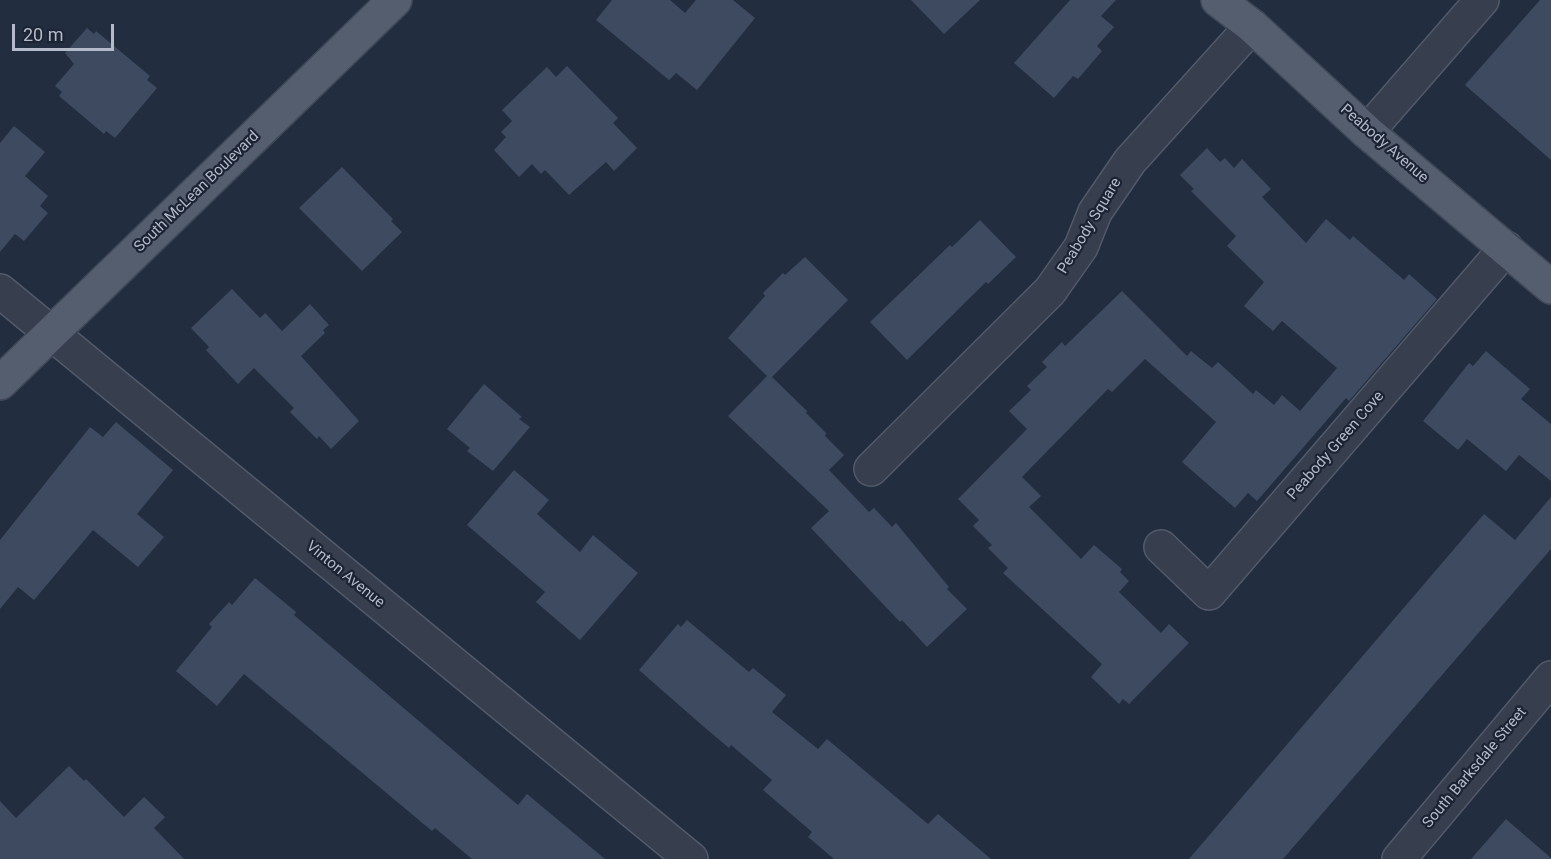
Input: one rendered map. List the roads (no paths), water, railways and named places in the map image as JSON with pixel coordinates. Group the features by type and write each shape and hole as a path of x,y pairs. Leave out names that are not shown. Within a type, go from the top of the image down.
{"main road":[{"name":"Peabody Avenue","path":"1218,0 1252,26 1367,132 1551,288"},
{"name":"South McLean Boulevard","path":"0,383 387,2"}],"street":[{"path":"1367,132 1482,0"},
{"name":"Peabody Square","path":"871,469 1050,291 1080,247 1095,212 1130,161 1252,26"},
{"name":"Peabody Green Cove","path":"1161,547 1209,593 1506,248"},
{"name":"Vinton Avenue","path":"0,291 691,859"},
{"name":"South Barksdale Street","path":"1399,859 1545,697"}]}
